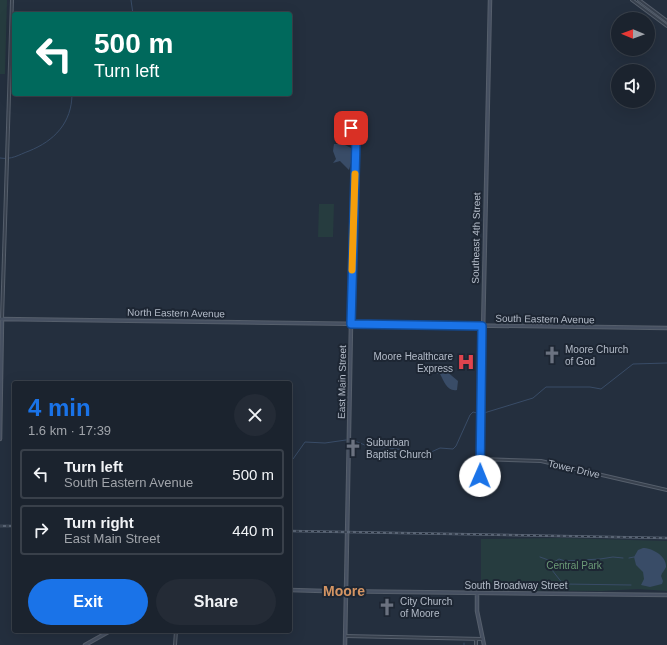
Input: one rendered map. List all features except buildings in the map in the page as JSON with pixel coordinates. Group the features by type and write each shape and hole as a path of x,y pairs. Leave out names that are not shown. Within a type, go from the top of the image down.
{"main road":[{"name":"Southeast 4th Street","path":"480,476 490,0"},
{"name":"North Eastern Avenue","path":"1,319 351,324"},
{"path":"0,439 1,319"},
{"name":"South Eastern Avenue","path":"351,324 667,328"},
{"name":"East Main Street","path":"345,645 351,324"},
{"name":"South Broadway Street","path":"292,590 667,595"},
{"path":"477,593 477,610 484,645"},
{"path":"84,645 106,633"}],"street":[{"path":"1,319 12,0"},
{"path":"632,0 667,26"},
{"path":"639,0 667,21"},
{"name":"East Main Street","path":"351,128 354,132 356,140 351,324"},
{"name":"Tower Drive","path":"480,459 541,461 667,490"},
{"path":"175,645 176,633"},
{"path":"345,636 483,639"},
{"path":"476,639 476,645"}],"green space":[{"path":"0,0 7,0 5,74 0,74"},
{"path":"319,204 334,204 333,237 318,237"},
{"name":"Central Park","path":"560,538 667,541 667,591 638,589 602,591 481,589 481,539"}],"water":[{"path":"334,144 343,144 351,148 351,163 349,170 340,161 333,163 336,159 333,151"},
{"path":"439,365 458,381 457,390 448,388 440,374 432,373 433,367"},
{"path":"643,548 651,549 664,559 666,567 661,576 663,581 662,584 650,587 641,585 644,579 643,572 636,565 634,557 638,550"}],"waterway":[{"path":"131,0 133,12"},
{"path":"0,158 12,158 18,156 38,147 54,136 60,130 69,114 72,96"},
{"path":"484,413 533,398 546,387 590,387 601,389 633,364 667,363"},
{"path":"352,440 365,445 429,453 440,448 453,449 456,446 470,415 473,412 477,413"},
{"path":"292,459 305,442 325,443 346,440"},
{"path":"540,557 554,562 559,559 565,561 613,557 623,558"},
{"path":"629,558 634,557"},
{"path":"549,570 552,570 563,584 631,585"}],"railway":[{"path":"0,526 12,526"},
{"path":"292,531 667,538"}],"slow traffic":[{"path":"352,270 355,174"}],"place":[{"name":"Moore Church of God","path":"552,355"},
{"name":"Moore Healthcare Express","path":"466,362"},
{"name":"Suburban Baptist Church","path":"353,448"},
{"name":"City Church of Moore","path":"387,607"}],"district":[{"name":"Moore","path":"344,591"}],"route":[{"path":"351,128 356,135 356,140 351,324 482,326 480,476"}]}
